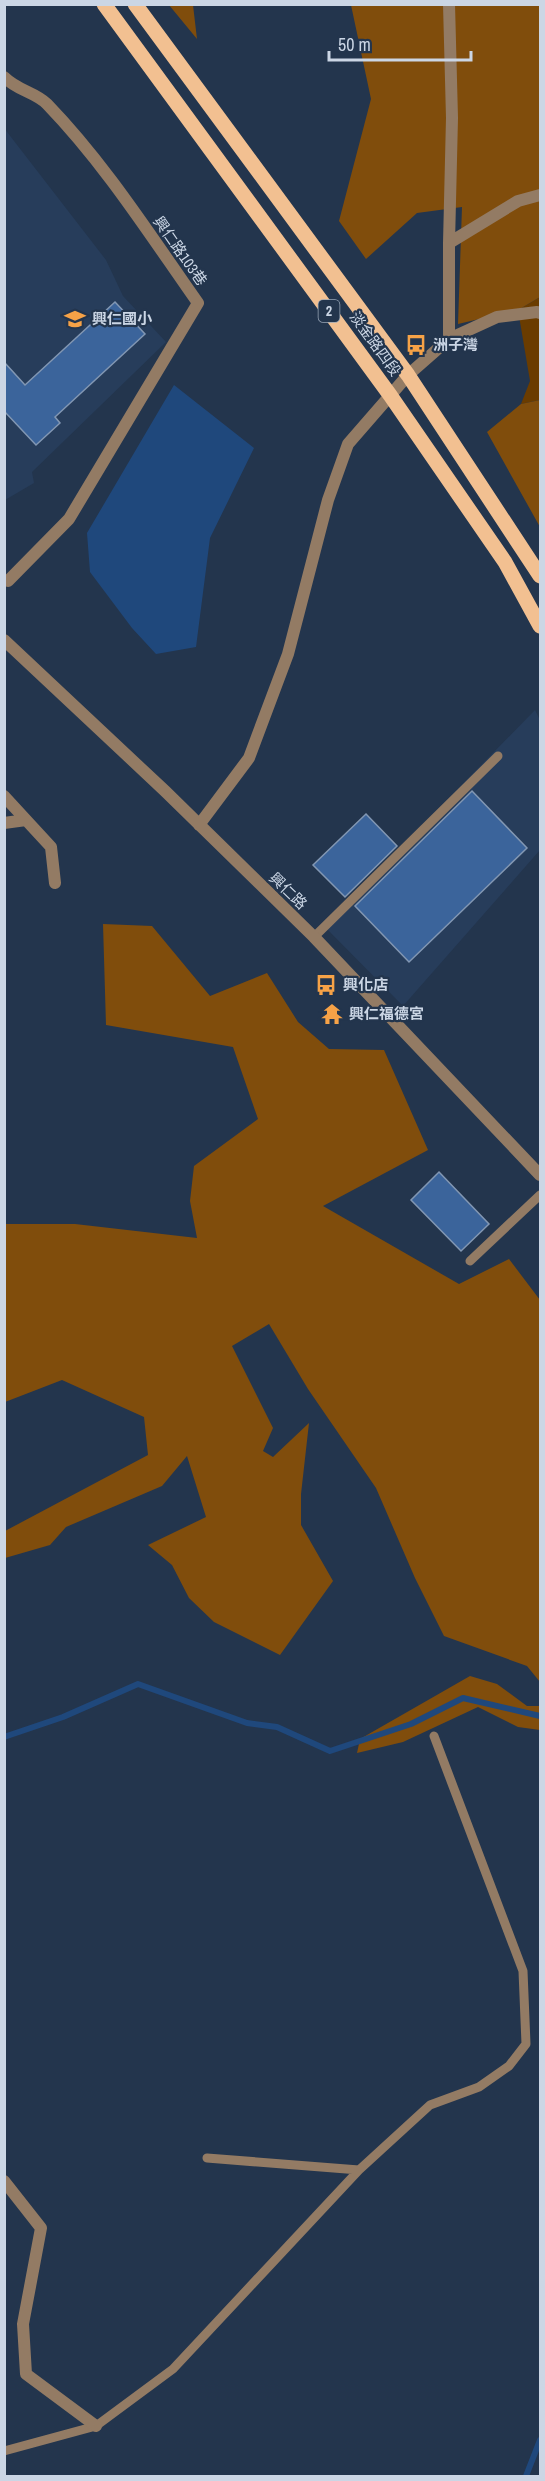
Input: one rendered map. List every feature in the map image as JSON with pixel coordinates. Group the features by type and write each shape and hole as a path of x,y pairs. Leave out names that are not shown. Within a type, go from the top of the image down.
{"main road":[{"name":"淡金路四段","path":"104,4 140,50 390,395 505,562 540,626"},
{"name":"淡金路四段","path":"135,4 408,375 540,576"}],"street":[{"path":"449,4 452,118 449,339"},
{"name":"興仁路103巷","path":"4,77 14,87 44,101 90,151 198,303 69,519 6,582"},
{"path":"450,243 518,201 540,195"},
{"path":"200,825 249,758 288,654 328,500 348,444 408,375 449,339 497,318 540,313"},
{"name":"興仁路","path":"4,640 200,825 314,937 540,1174"},
{"path":"4,796 51,848 55,884"},
{"path":"4,823 26,820"},
{"path":"4,2181 41,2228 23,2324 26,2374 96,2426"}],"lane":[{"path":"314,937 498,756"},
{"path":"470,1261 540,1195"},
{"path":"4,2451 96,2426 173,2369 359,2170 430,2105 479,2086 509,2066 526,2044 523,1971 434,1736"},
{"path":"207,2158 359,2170"}],"shaded area":[{"path":"169,5 193,5 197,39"},
{"path":"351,5 540,5 540,297 518,310 458,324 462,207 417,213 366,259 339,221 371,99"},
{"name":"興仁國小","path":"4,128 106,260 123,296 166,342 32,472 34,483 5,500"},
{"path":"540,297 540,400 521,404 530,381 518,310"},
{"path":"174,385 254,448 210,538 196,647 156,654 132,628 90,572 87,533"},
{"path":"540,400 540,527 487,432 521,404"},
{"path":"535,710 540,720 540,850 403,1006 324,926"},
{"path":"103,924 152,926 210,996 267,973 298,1022 329,1049 384,1050 428,1150 323,1206 459,1284 509,1259 540,1300 540,1682 527,1666 444,1636 415,1578 376,1488 308,1389 269,1324 232,1346 273,1428 263,1451 273,1457 309,1423 301,1494 301,1525 333,1581 280,1655 214,1622 189,1598 172,1565 148,1545 206,1517 187,1456 162,1486 66,1527 50,1545 5,1558 5,1531 148,1455 144,1417 62,1380 5,1402 5,1224 75,1224 197,1238 190,1201 194,1166 258,1119 233,1047 106,1025"},
{"path":"470,1676 497,1684 527,1706 540,1706 540,1730 518,1727 478,1707 403,1742 357,1753 360,1739"}],"building":[{"path":"115,302 145,334 55,417 60,423 36,445 4,411 4,362 25,385"},
{"path":"472,791 527,848 409,962 355,906"},
{"path":"366,814 397,846 345,897 313,865"},
{"path":"439,1172 489,1224 461,1251 411,1200"}],"waterway":[{"path":"4,1737 63,1717 138,1684 247,1723 277,1727 330,1751 411,1724 463,1698 540,1716"},
{"path":"526,2476 540,2440"}],"place":[{"name":"興仁國小","path":"75,319"},
{"name":"洲子灣","path":"416,345"},
{"name":"興化店","path":"326,985"},
{"name":"興仁福德宮","path":"332,1014"}]}
